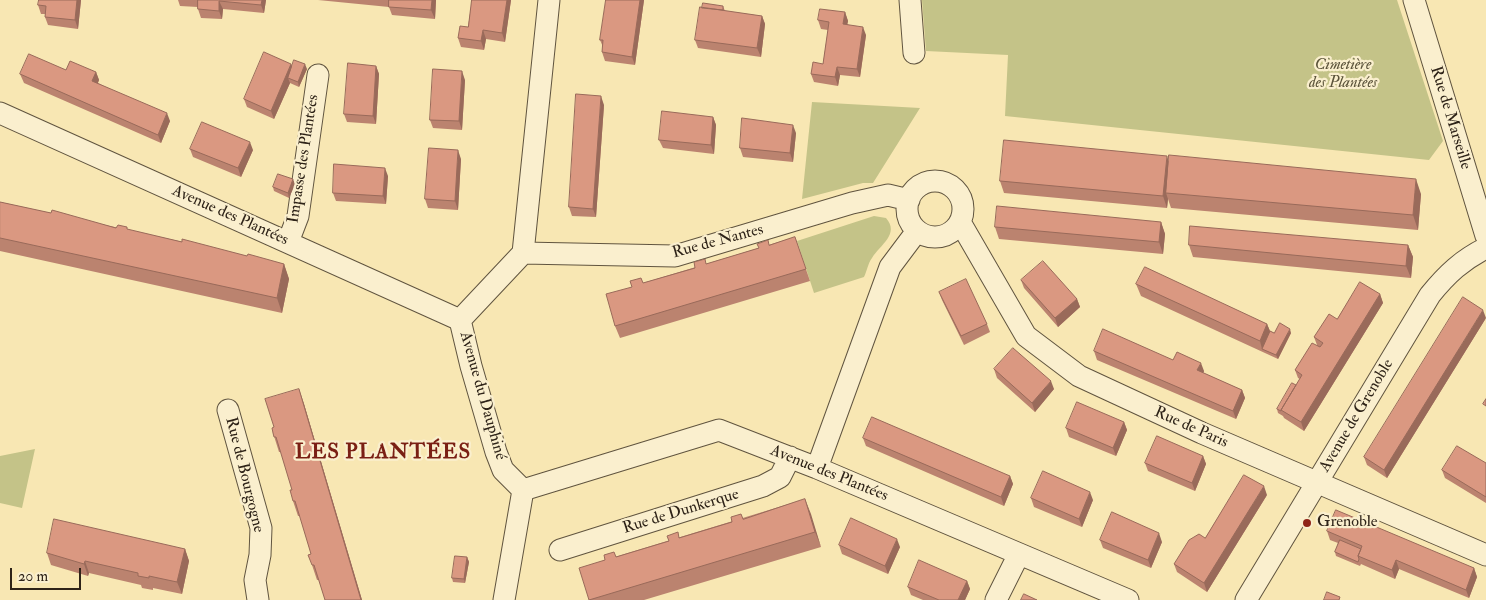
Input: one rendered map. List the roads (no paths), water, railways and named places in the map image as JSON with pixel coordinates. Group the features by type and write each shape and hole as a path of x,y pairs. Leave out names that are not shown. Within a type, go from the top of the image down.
{"street":[{"path":"523,253 548,0"},
{"path":"910,0 914,53"},
{"name":"Rue de Marseille","path":"1414,0 1486,236"},
{"name":"Impasse des Plantées","path":"288,242 298,216 318,74"},
{"name":"Avenue des Plantées","path":"0,113 460,320"},
{"path":"937,182 949,185 960,196 963,208 960,222 953,231 938,237 929,237 917,231 910,221 907,210 909,200 913,193 924,184 937,182"},
{"name":"Rue de Nantes","path":"523,253 675,256 852,203 888,195 909,200"},
{"name":"Rue de Paris","path":"960,222 1026,336 1079,376 1202,434 1486,555"},
{"path":"818,468 890,267 917,231"},
{"name":"Avenue de Grenoble","path":"1246,600 1430,295 1450,270 1471,255 1486,248"},
{"name":"Avenue du Dauphiné","path":"523,253 460,320 496,452 503,470 523,490"},
{"name":"Rue de Bourgogne","path":"228,410 260,528 260,555 255,580 258,600"},
{"name":"Avenue des Plantées","path":"523,490 719,430 818,468 1128,600"},
{"name":"Rue de Dunkerque","path":"560,550 763,486 780,476 790,457"},
{"path":"504,600 523,490"},
{"path":"996,600 1019,554"}],"place":[{"name":"Grenoble","path":"1307,523"}],"district":[{"name":"LES PLANTÉES","path":"383,453"}],"park label":[{"name":"Cimetière des Plantées","path":"1343,75"}]}
